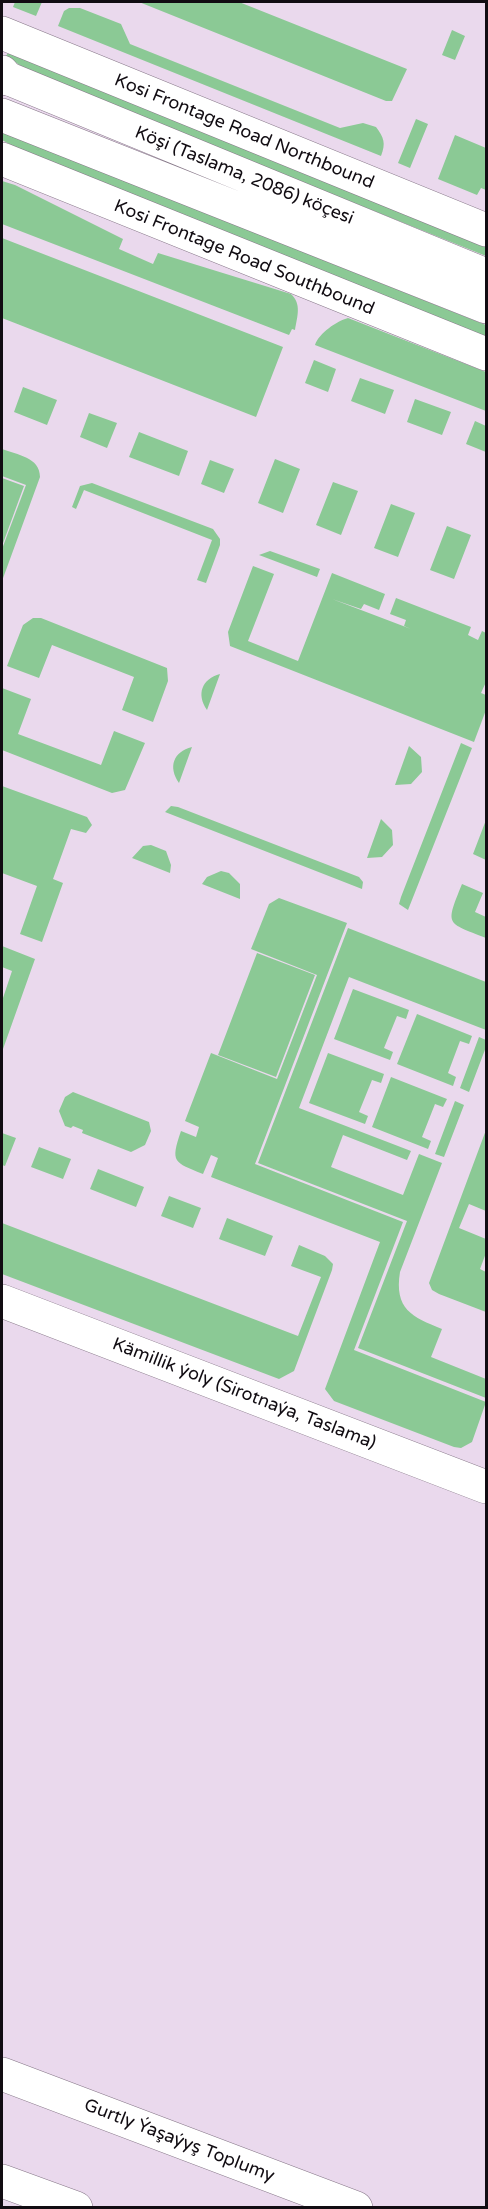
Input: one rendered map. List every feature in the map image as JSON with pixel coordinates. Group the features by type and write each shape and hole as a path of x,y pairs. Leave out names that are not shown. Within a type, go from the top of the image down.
{"street":[{"name":"Kosi Frontage Road Northbound","path":"2,33 486,230"},
{"name":"Köşi (Taslama, 2086) köçesi","path":"4,76 486,275"},
{"name":"Köşi (Taslama, 2086) köçesi","path":"2,115 486,307"},
{"name":"Kosi Frontage Road Southbound","path":"2,159 322,291 486,354"},
{"name":"Kämillik ýoly (Sirotnaýa, Taslama)","path":"2,1301 486,1487"},
{"name":"Gurtly Ýaşaýyş Toplumy","path":"2,2074 356,2208"},
{"path":"2,2181 76,2208"}],"green space":[{"path":"15,2 42,2 36,16 13,7"},
{"path":"139,2 239,2 407,69 392,101 386,101"},
{"path":"69,8 80,8 121,24 130,44 340,128 363,123 376,127 383,141 381,156 58,26 64,11"},
{"path":"452,30 465,36 455,60 442,55"},
{"path":"8,53 486,244 486,256 33,74 6,56"},
{"path":"416,119 428,124 410,168 398,163"},
{"path":"2,132 486,325 486,337 13,146 2,140"},
{"path":"455,135 486,148 486,190 481,188 477,195 438,179"},
{"path":"2,181 15,185 123,239 119,249 153,264 158,253 291,294 298,306 295,330 292,329 289,335 2,224"},
{"path":"2,238 283,347 256,417 2,318"},
{"path":"348,318 486,372 486,411 315,345 320,336 329,328"},
{"path":"314,360 336,369 328,392 305,383"},
{"path":"360,378 394,390 385,414 351,401"},
{"path":"23,387 57,400 47,425 14,412"},
{"path":"415,399 451,412 442,435 407,422"},
{"path":"89,413 117,423 107,448 80,437"},
{"path":"475,421 486,426 486,452 466,444"},
{"path":"139,432 188,451 179,476 129,457"},
{"path":"2,449 32,461 39,470 40,477 2,581 2,549 26,485 2,476"},
{"path":"275,459 300,469 283,513 258,503"},
{"path":"210,460 234,469 224,493 201,484"},
{"path":"2,478 24,486 2,546"},
{"path":"333,482 358,491 341,535 316,525"},
{"path":"92,483 213,529 220,539 220,545 206,583 197,580 212,540 84,490 76,509 72,507 80,486"},
{"path":"391,504 415,513 398,557 374,548"},
{"path":"447,526 471,535 454,579 430,570"},
{"path":"270,551 320,569 317,577 259,555"},
{"path":"253,566 274,574 248,641 298,661 332,573 385,594 379,610 364,604 361,609 332,599 411,629 404,626 406,620 390,614 396,598 471,627 468,635 478,640 482,631 486,633 486,682 481,693 486,695 486,710 474,742 230,646 228,632"},
{"path":"33,618 41,618 167,668 168,681 153,722 122,710 134,677 52,645 39,678 7,666 23,625"},
{"path":"220,674 207,710 202,698 203,688 209,679"},
{"path":"2,688 31,699 18,734 101,765 114,731 145,743 125,790 112,793 2,750"},
{"path":"461,743 472,748 408,910 399,904 401,897"},
{"path":"409,746 421,757 422,772 411,784 395,785"},
{"path":"192,747 179,783 174,771 174,761 180,752"},
{"path":"2,786 87,817 92,825 86,833 71,829 53,879 63,883 42,942 20,934 37,886 2,873"},
{"path":"171,806 359,877 363,882 362,889 165,812"},
{"path":"381,819 392,830 393,845 382,857 367,858"},
{"path":"486,820 486,860 473,854"},
{"path":"151,845 166,851 171,865 170,873 132,858 143,846"},
{"path":"221,871 229,873 240,884 240,899 202,884 207,877"},
{"path":"462,884 483,893 475,912 486,917 486,938 463,929 453,921 453,908"},
{"path":"279,898 347,923 255,1164 403,1222 354,1350 486,1402 472,1442 461,1448 334,1401 325,1389 380,1242 211,1177 218,1158 211,1155 203,1174 180,1164 175,1156 181,1131 196,1137 199,1127 185,1121 211,1053 277,1079 317,975 251,949 269,904"},
{"path":"348,928 486,982 486,1030 349,977 299,1108 411,1151 407,1160 343,1135 331,1167 403,1195 419,1154 442,1163 400,1272 400,1295 403,1303 414,1315 442,1329 431,1357 486,1379 486,1398 358,1348 407,1221 258,1163"},
{"path":"2,946 35,959 3,1049 2,1001 12,971 2,967"},
{"path":"257,953 315,975 276,1077 218,1055"},
{"path":"353,989 409,1010 406,1019 397,1016 384,1048 393,1052 390,1060 334,1039"},
{"path":"417,1014 472,1036 469,1044 460,1041 448,1073 456,1077 453,1086 397,1064"},
{"path":"479,1037 486,1040 486,1047 469,1092 460,1088"},
{"path":"328,1053 384,1074 381,1083 372,1080 359,1112 368,1116 365,1124 309,1103"},
{"path":"391,1077 447,1099 443,1107 435,1104 422,1137 431,1141 428,1149 372,1127"},
{"path":"73,1092 149,1122 151,1131 145,1145 131,1152 82,1133 83,1130 73,1126 71,1128 65,1126 59,1111 65,1097"},
{"path":"455,1101 464,1105 444,1157 435,1154"},
{"path":"486,1130 486,1211 469,1204 459,1228 486,1239 486,1253 480,1269 486,1272 486,1312 439,1294 432,1290 429,1283"},
{"path":"2,1133 16,1138 5,1166 2,1165"},
{"path":"39,1147 71,1159 63,1179 31,1167"},
{"path":"98,1169 144,1187 136,1207 90,1189"},
{"path":"169,1196 201,1208 193,1228 161,1216"},
{"path":"227,1218 273,1236 265,1256 219,1239"},
{"path":"2,1223 298,1336 321,1277 291,1266 299,1245 325,1256 333,1264 294,1371 279,1379 2,1274"}]}
